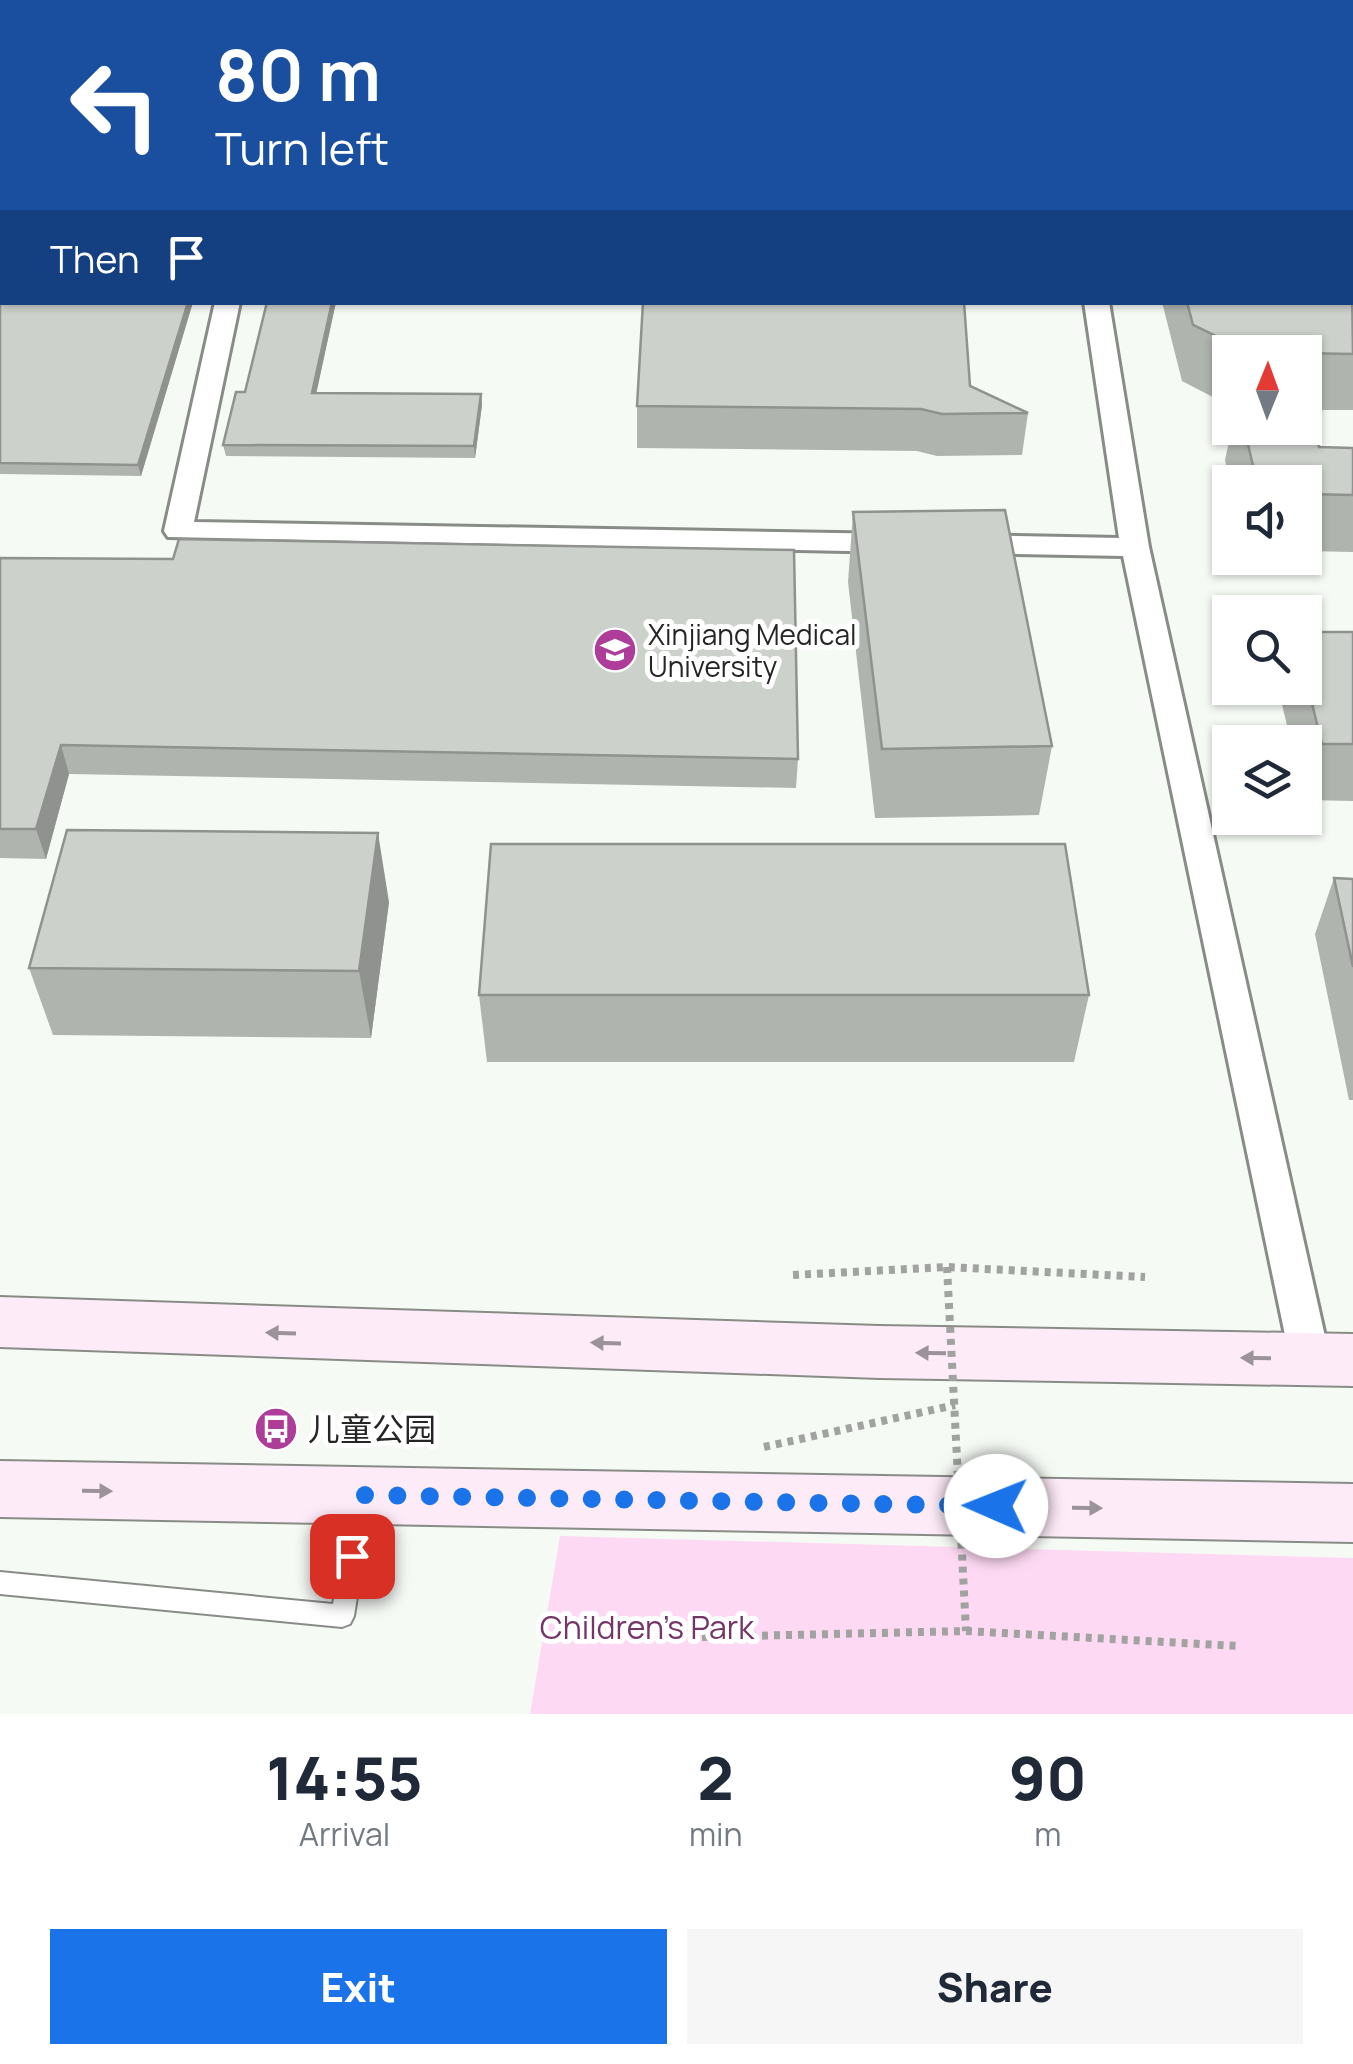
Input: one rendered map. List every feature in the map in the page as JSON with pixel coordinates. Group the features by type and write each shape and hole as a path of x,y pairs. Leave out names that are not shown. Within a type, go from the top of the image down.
{"main road":[{"path":"0,1322 879,1352 1332,1359"},
{"path":"0,1489 1353,1513"}],"street":[{"path":"227,305 178,531 1135,547"},
{"path":"1096,305 1135,547 1332,1359"}],"lane":[{"path":"0,1583 342,1616 362,1495"}],"path":[{"path":"793,1275 948,1267 1146,1277"},
{"path":"948,1267 966,1631"},
{"path":"764,1447 955,1405"},
{"path":"702,1637 966,1631 1238,1646"}],"green space":[{"name":"Children's Park","path":"560,1536 1353,1558 1353,1714 530,1714"}],"building":[{"path":"0,305 187,305 138,465 0,463"},
{"path":"266,305 331,305 312,393 481,394 474,446 223,445 236,392 245,392"},
{"path":"643,305 964,305 970,386 1028,413 942,414 921,409 637,406"},
{"path":"1188,305 1352,305 1353,354 1322,353 1322,335 1214,335 1193,325"},
{"path":"1248,445 1353,448 1353,495 1322,494 1322,465 1253,465"},
{"path":"1005,510 1052,746 882,749 853,512"},
{"path":"179,539 794,550 798,759 61,745 36,829 0,829 0,558 173,559"},
{"path":"1322,632 1353,632 1353,744 1322,744 1322,725 1317,725 1312,705 1322,705"},
{"path":"67,830 378,833 359,971 29,968"},
{"path":"491,844 1065,844 1089,995 479,995"},
{"path":"1334,878 1353,879 1353,967"}],"place":[{"name":"Xinjiang Medical University","path":"615,650"},
{"name":"儿童公园","path":"276,1429"}],"route":[{"path":"352,1556 362,1495 996,1506"}]}
